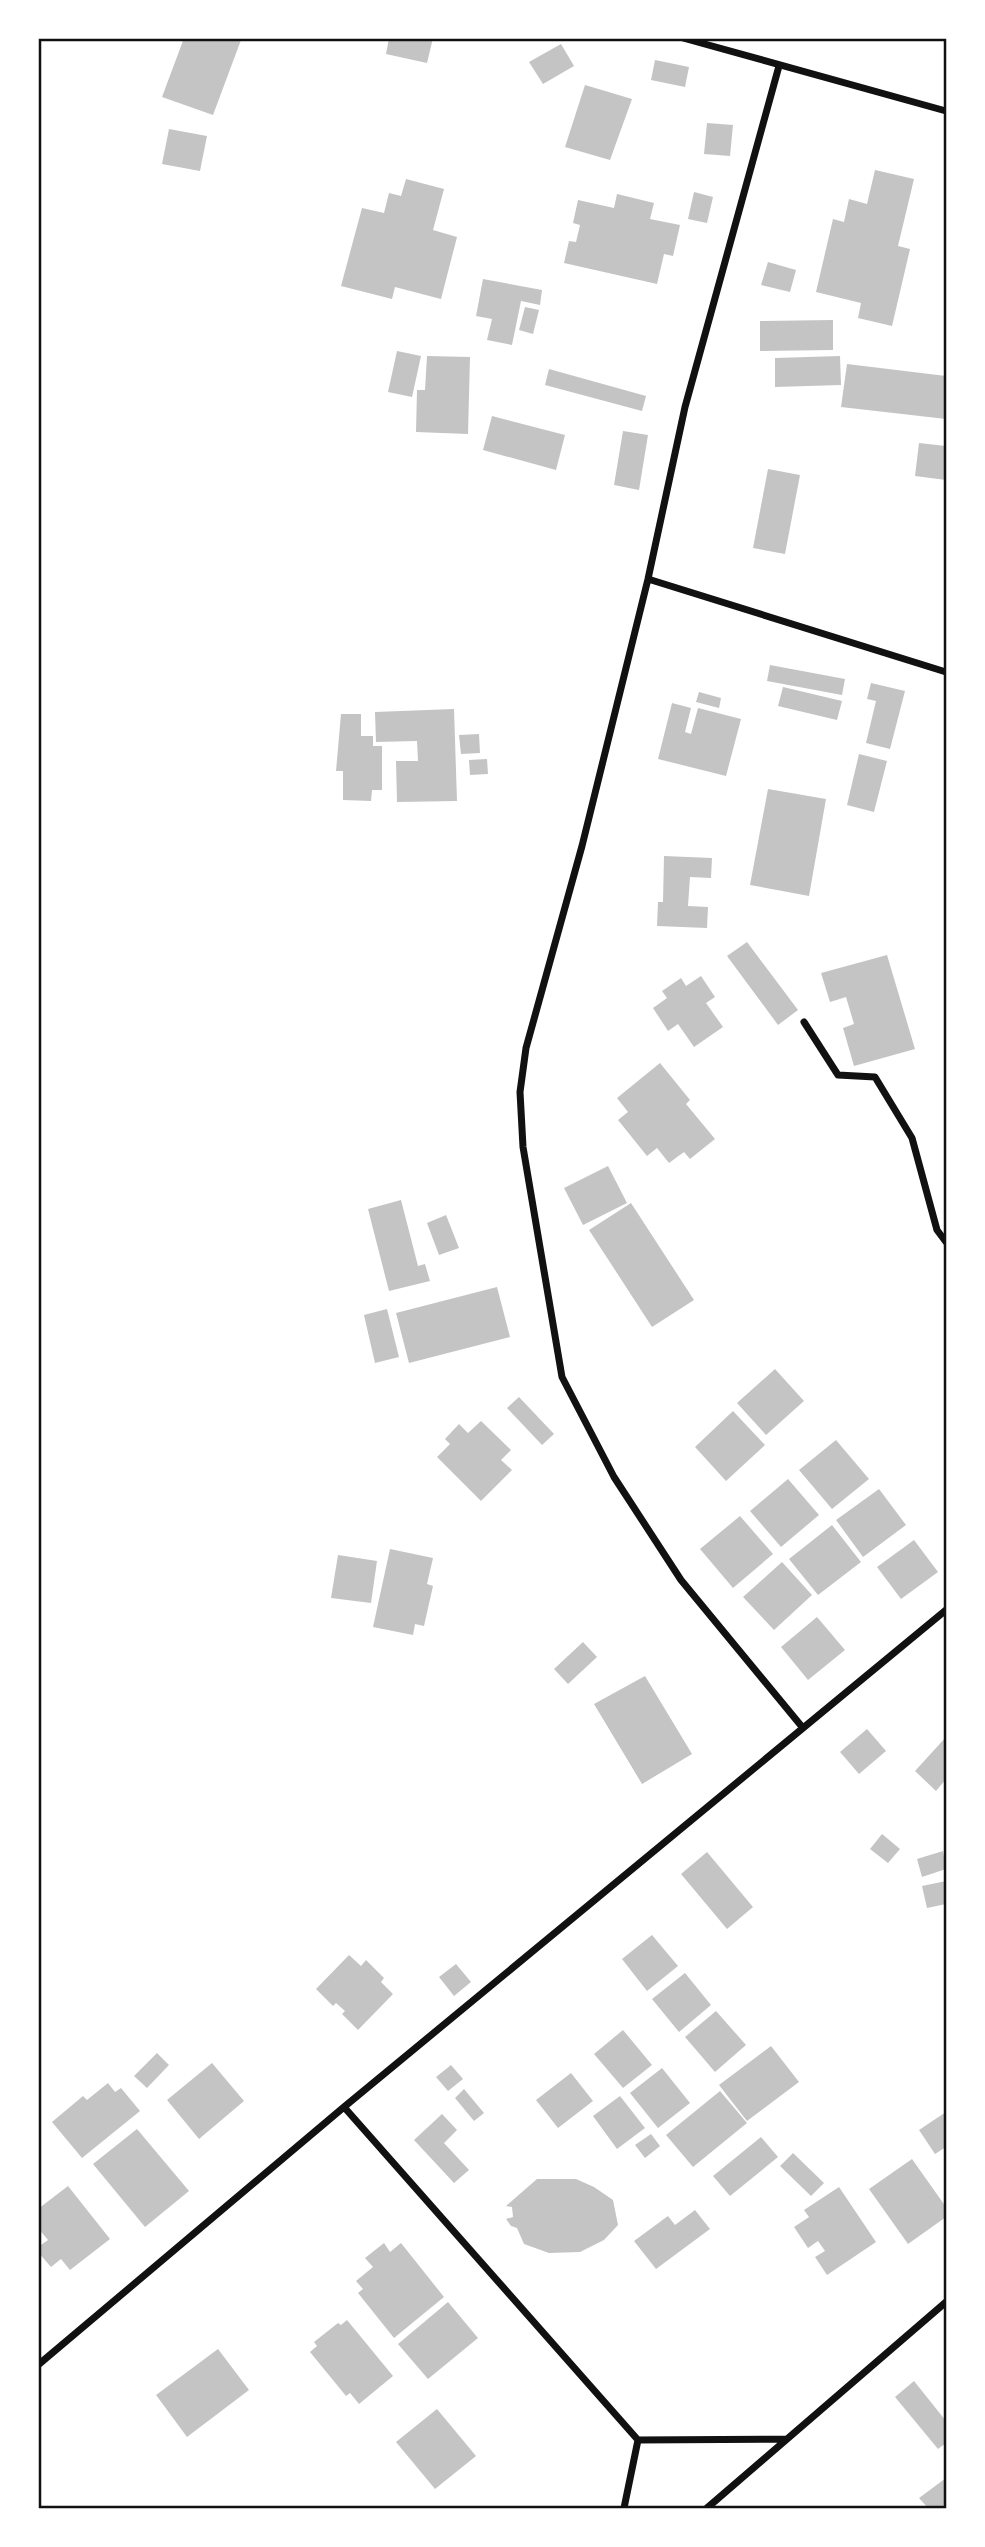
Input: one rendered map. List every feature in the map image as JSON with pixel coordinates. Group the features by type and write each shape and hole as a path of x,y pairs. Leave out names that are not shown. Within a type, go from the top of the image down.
{"street":[{"path":"683,38 947,111"},
{"path":"779,66 685,407 649,579 582,846 526,1048 520,1093 523,1147 562,1377 614,1477 681,1580 803,1728"},
{"path":"649,579 947,672"},
{"path":"804,1022 838,1075 875,1077 912,1138 937,1230 947,1242"},
{"path":"38,2365 344,2107 947,1610"},
{"path":"344,2107 638,2440 787,2439"},
{"path":"707,2508 947,2302"},
{"path":"624,2508 638,2440"}],"building":[{"path":"184,38 241,40 213,115 162,97"},
{"path":"389,38 433,38 427,63 386,54"},
{"path":"561,44 574,66 543,84 529,62"},
{"path":"655,60 689,67 685,87 651,80"},
{"path":"585,85 632,99 610,160 565,147"},
{"path":"707,123 733,125 730,156 704,154"},
{"path":"169,129 207,136 200,171 162,164"},
{"path":"875,170 914,179 898,246 910,249 892,326 858,318 861,303 816,292 833,219 844,222 849,199 867,204"},
{"path":"406,179 444,189 433,230 457,237 441,299 395,287 392,299 341,286 362,208 384,213 389,193 401,196"},
{"path":"694,192 713,197 707,223 688,219"},
{"path":"617,194 654,203 650,219 680,225 673,256 664,254 657,284 564,263 569,241 576,242 580,225 573,223 578,200 614,208"},
{"path":"768,262 796,270 790,292 761,285"},
{"path":"483,279 542,290 540,305 521,301 512,345 487,340 492,319 476,316"},
{"path":"525,307 539,310 533,334 519,330"},
{"path":"833,320 833,350 760,351 760,321"},
{"path":"397,351 421,356 412,397 388,392"},
{"path":"427,356 470,357 468,434 416,432 417,390 425,390"},
{"path":"840,356 841,385 775,387 775,358"},
{"path":"847,364 946,376 946,419 841,407"},
{"path":"549,369 646,396 642,411 545,385"},
{"path":"492,416 565,435 556,470 483,450"},
{"path":"623,431 648,435 639,490 614,485"},
{"path":"919,443 946,446 946,480 915,476"},
{"path":"768,469 800,475 785,554 753,548"},
{"path":"770,665 845,679 842,695 767,681"},
{"path":"871,683 905,691 890,749 866,743 876,701 867,699"},
{"path":"783,687 842,701 837,720 778,706"},
{"path":"699,692 721,698 719,708 696,702"},
{"path":"672,703 691,708 685,732 691,734 698,708 741,719 726,776 658,759"},
{"path":"454,709 457,801 397,802 396,761 418,761 417,741 376,742 375,712"},
{"path":"341,714 361,714 361,736 373,736 373,746 382,746 382,790 372,790 371,801 343,800 343,771 336,771"},
{"path":"479,734 480,753 461,754 459,735"},
{"path":"859,754 887,761 874,812 847,805"},
{"path":"487,759 488,774 470,775 469,760"},
{"path":"768,789 826,799 809,896 750,885"},
{"path":"664,856 712,858 711,878 690,877 688,906 708,907 707,928 657,926 658,902 663,902"},
{"path":"747,942 798,1010 778,1025 727,956"},
{"path":"887,955 915,1049 854,1066 843,1028 854,1024 846,997 830,1002 821,973"},
{"path":"701,976 715,997 706,1003 723,1027 694,1047 678,1024 668,1031 653,1008 667,998 662,991 681,978 686,986"},
{"path":"660,1063 690,1100 686,1104 715,1139 690,1159 684,1152 669,1163 657,1148 647,1156 618,1120 628,1112 617,1098"},
{"path":"608,1166 627,1203 583,1225 564,1188"},
{"path":"401,1200 418,1266 425,1264 430,1281 389,1291 368,1209"},
{"path":"631,1203 694,1300 652,1327 589,1230"},
{"path":"446,1215 459,1248 439,1255 427,1223"},
{"path":"497,1287 510,1337 409,1363 396,1313"},
{"path":"387,1309 399,1357 375,1363 364,1315"},
{"path":"775,1369 804,1401 766,1435 737,1403"},
{"path":"519,1397 554,1434 542,1445 507,1408"},
{"path":"733,1411 765,1445 726,1481 695,1447"},
{"path":"481,1421 511,1450 501,1460 512,1470 481,1501 437,1457 450,1444 445,1439 459,1424 468,1433"},
{"path":"836,1440 869,1479 832,1509 799,1470"},
{"path":"788,1479 819,1515 781,1547 750,1511"},
{"path":"879,1489 906,1525 863,1557 836,1520"},
{"path":"740,1516 773,1554 733,1588 700,1549"},
{"path":"832,1525 861,1562 818,1595 789,1559"},
{"path":"914,1540 938,1572 901,1599 877,1567"},
{"path":"390,1549 433,1558 427,1584 433,1586 424,1626 415,1624 413,1635 373,1627"},
{"path":"338,1555 377,1561 371,1603 331,1598"},
{"path":"782,1562 812,1595 774,1630 743,1597"},
{"path":"817,1617 845,1650 808,1680 781,1647"},
{"path":"583,1642 597,1657 568,1684 554,1669"},
{"path":"645,1676 692,1754 642,1784 594,1704"},
{"path":"867,1729 886,1751 859,1774 840,1752"},
{"path":"946,1737 946,1779 936,1791 915,1771"},
{"path":"882,1834 900,1849 888,1863 870,1849"},
{"path":"943,1851 946,1869 922,1877 917,1859"},
{"path":"707,1852 753,1907 727,1929 681,1874"},
{"path":"946,1881 946,1904 927,1908 922,1886"},
{"path":"652,1935 678,1966 647,1991 622,1959"},
{"path":"349,1955 361,1966 366,1960 384,1978 381,1982 393,1994 358,2030 342,2014 345,2011 336,2003 333,2006 316,1989"},
{"path":"456,1964 471,1982 454,1996 439,1977"},
{"path":"685,1973 711,2005 679,2032 652,1999"},
{"path":"716,2011 746,2045 715,2072 685,2037"},
{"path":"623,2030 652,2065 623,2088 594,2054"},
{"path":"771,2046 799,2082 747,2121 719,2085"},
{"path":"157,2053 169,2065 147,2088 134,2076"},
{"path":"212,2063 244,2101 199,2139 167,2100"},
{"path":"451,2065 463,2079 448,2091 436,2077"},
{"path":"662,2068 690,2103 658,2128 630,2093"},
{"path":"571,2073 593,2101 558,2128 536,2100"},
{"path":"108,2083 115,2092 121,2088 140,2111 82,2158 52,2122 83,2096 87,2100"},
{"path":"464,2089 484,2113 474,2121 455,2098"},
{"path":"720,2091 747,2123 693,2167 666,2135"},
{"path":"620,2096 645,2128 617,2149 593,2116"},
{"path":"946,2112 946,2147 935,2154 919,2130"},
{"path":"442,2114 457,2130 444,2143 469,2170 454,2183 414,2140"},
{"path":"137,2129 189,2191 145,2227 93,2164"},
{"path":"651,2134 660,2146 645,2158 635,2145"},
{"path":"761,2137 778,2157 730,2196 713,2176"},
{"path":"793,2153 824,2183 811,2196 780,2166"},
{"path":"912,2159 946,2207 946,2217 908,2244 869,2189"},
{"path":"537,2179 576,2179 594,2187 613,2200 618,2225 604,2240 580,2252 549,2253 524,2244 517,2228 511,2226 506,2219 513,2217 512,2207 506,2206"},
{"path":"68,2186 110,2239 70,2270 61,2259 51,2267 38,2252 38,2247 48,2240 38,2228 38,2209"},
{"path":"839,2187 876,2242 827,2275 815,2257 825,2251 818,2241 808,2248 794,2227 809,2217 804,2210"},
{"path":"695,2210 710,2229 656,2269 634,2241 668,2216 675,2225"},
{"path":"384,2243 390,2252 401,2243 444,2297 394,2338 358,2293 363,2289 356,2281 373,2267 365,2258"},
{"path":"448,2302 478,2338 428,2379 398,2344"},
{"path":"347,2320 393,2376 359,2404 350,2393 346,2396 310,2352 317,2346 314,2342 338,2323 341,2325"},
{"path":"218,2349 249,2390 187,2437 156,2395"},
{"path":"914,2381 946,2421 946,2443 938,2449 895,2397"},
{"path":"437,2409 476,2456 435,2489 396,2442"},
{"path":"946,2478 946,2508 928,2508 919,2498"}]}
